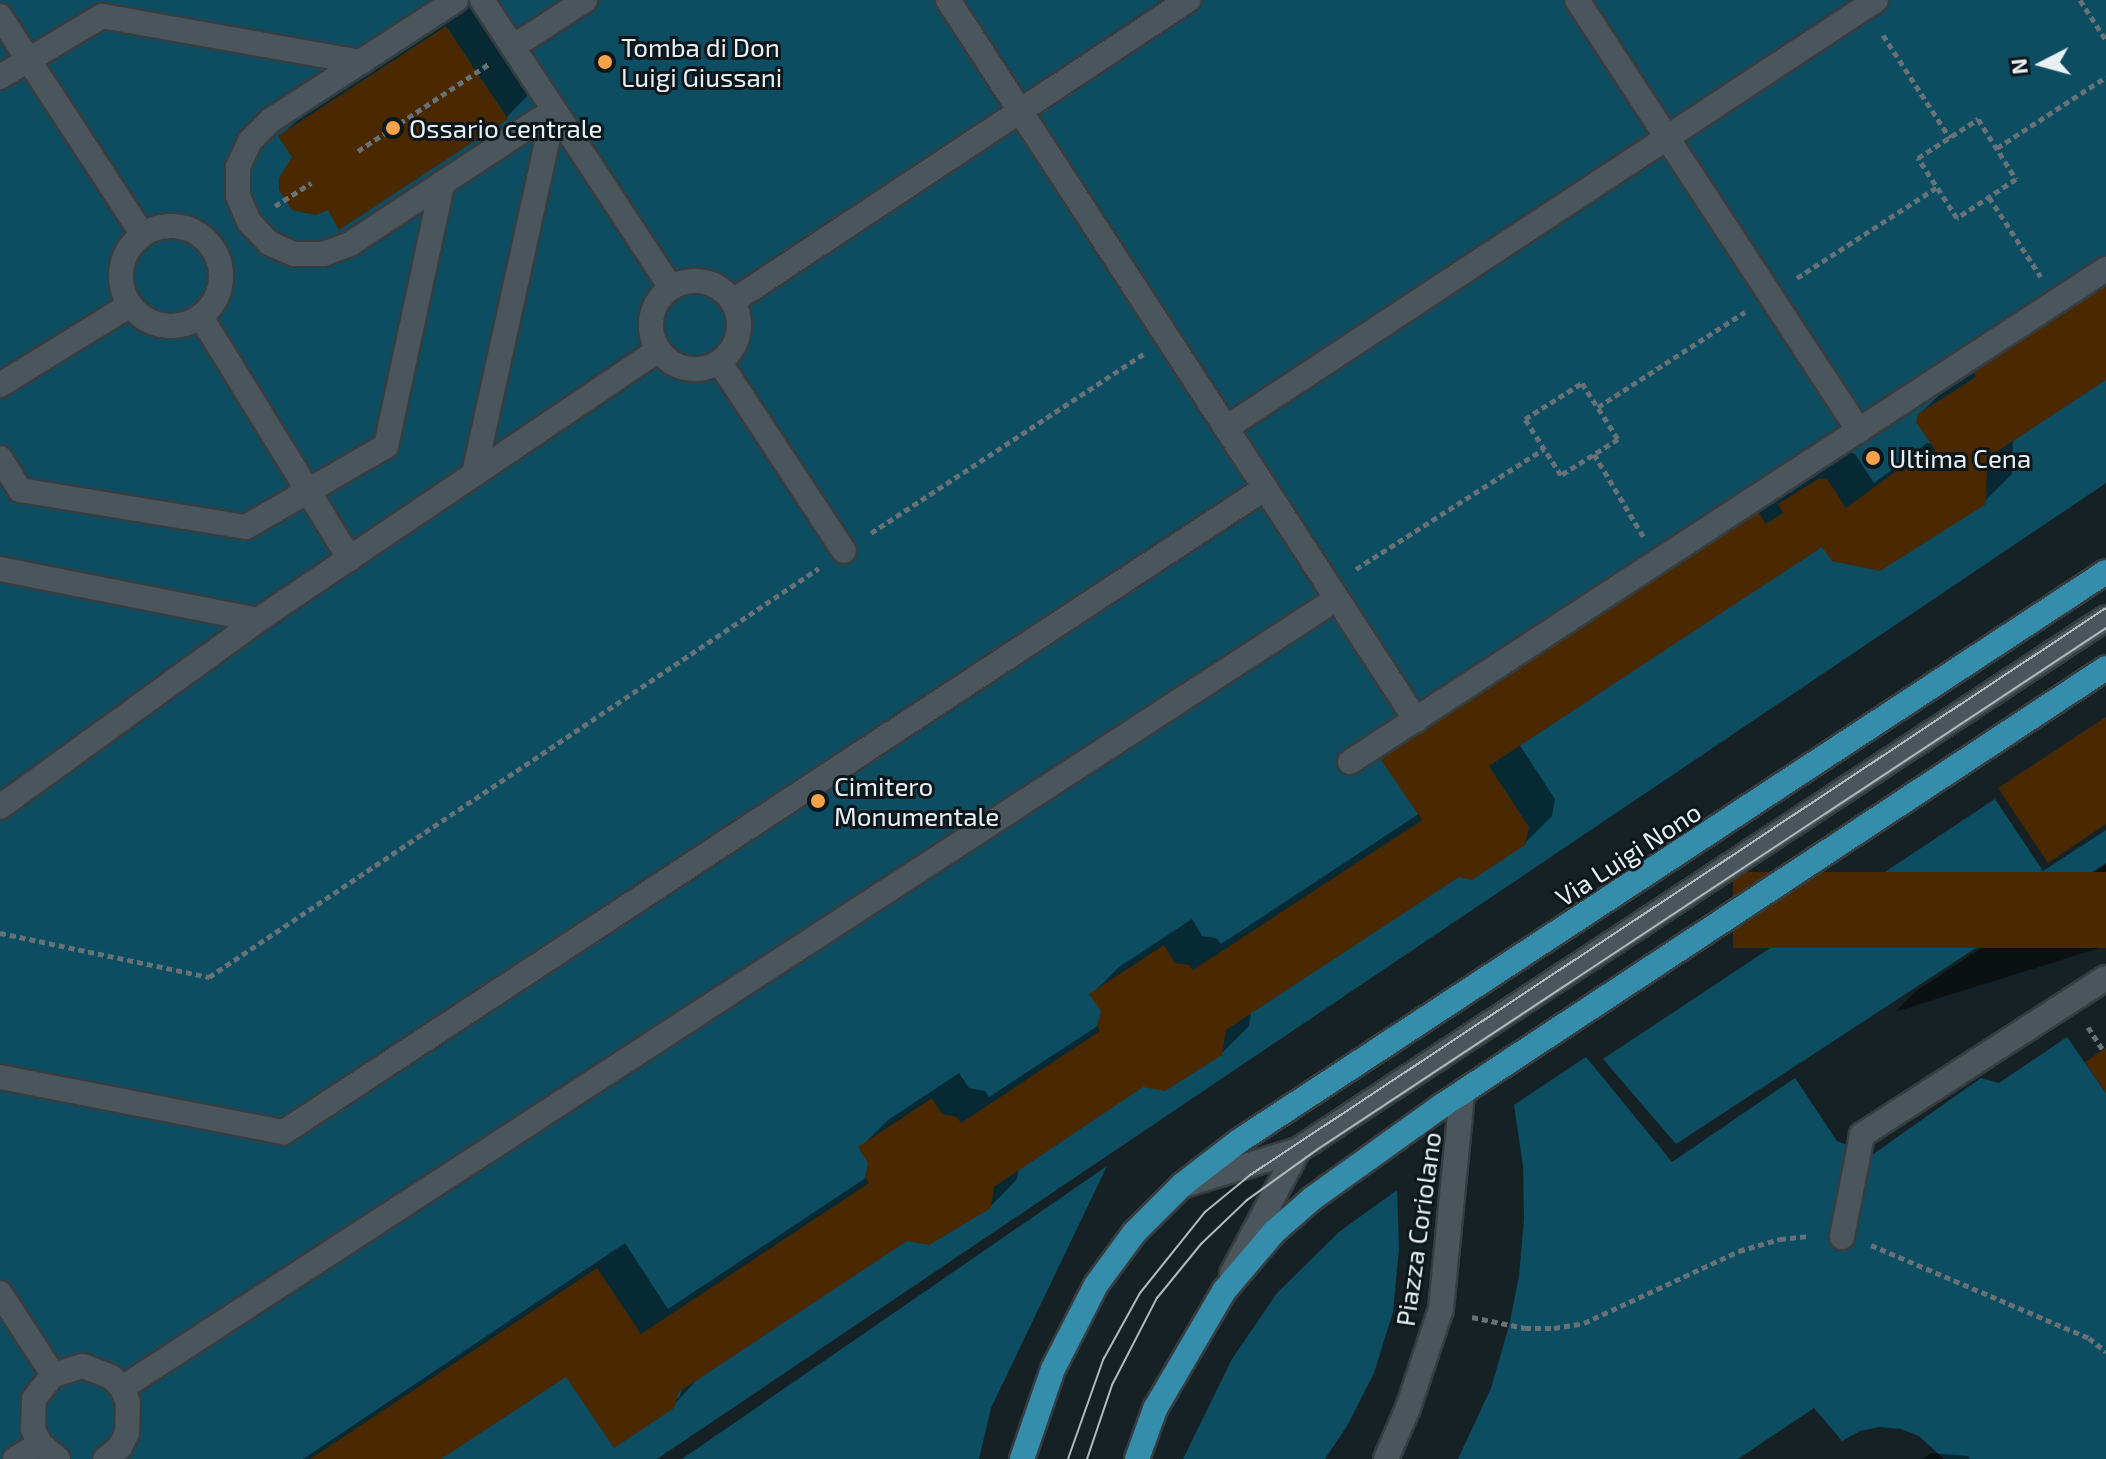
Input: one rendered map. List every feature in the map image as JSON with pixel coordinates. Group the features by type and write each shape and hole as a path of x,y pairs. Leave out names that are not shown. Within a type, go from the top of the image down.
{"main road":[{"name":"Via Luigi Nono","path":"1182,1185 1239,1141 2106,572"},
{"path":"1137,1459 1155,1409 1224,1291 1274,1232 1304,1206 1462,1093 2106,668"},
{"path":"1022,1459 1053,1369 1096,1285 1134,1233 1182,1185"}],"lane":[{"path":"456,0 270,121 250,141 238,167 238,196 249,222 269,243 294,254 323,254 350,244 554,110"},
{"path":"482,0 671,288"},
{"path":"513,47 585,0"},
{"path":"948,0 1416,720"},
{"path":"733,301 1188,0"},
{"path":"1577,0 1859,431"},
{"path":"1226,428 1870,4"},
{"path":"0,16 142,234"},
{"path":"0,77 102,16 361,62"},
{"path":"474,474 554,110"},
{"path":"0,458 20,490 246,527 386,446 442,184"},
{"path":"213,246 249,222"},
{"path":"172,224 202,235 213,246 222,276 212,306 201,317 186,324 155,324 130,305 123,290 123,259 142,234 172,224"},
{"path":"1350,762 2106,269"},
{"path":"698,281 723,291 733,301 738,314 737,341 720,363 693,370 668,360 658,350 651,323 654,310 671,288 698,281"},
{"path":"0,385 130,305"},
{"path":"201,317 350,559"},
{"path":"0,807 258,620 658,350"},
{"path":"720,363 844,551"},
{"path":"0,1077 284,1132 1265,488"},
{"path":"0,569 258,620"},
{"path":"122,1388 1333,592"},
{"path":"1182,1185 1298,1150 2106,618"},
{"path":"1842,1237 1862,1135 2106,978"},
{"name":"Piazza Coriolano","path":"1386,1459 1408,1408 1441,1309 1462,1093"},
{"path":"1224,1291 1298,1150"},
{"path":"0,1293 53,1375"},
{"path":"15,1459 49,1451 33,1429 34,1399 53,1375 83,1366 111,1377 122,1388 130,1418 120,1447 105,1459"}],"path":[{"path":"2080,0 2106,40"},
{"path":"1870,4 1950,138"},
{"path":"358,151 476,72"},
{"path":"1997,148 2106,77"},
{"path":"1978,119 2016,179 1957,218 1918,158 1950,138 1978,119"},
{"path":"284,202 311,183"},
{"path":"1598,407 1937,187"},
{"path":"1989,197 2057,301"},
{"path":"0,933 209,977 844,551 1168,338"},
{"path":"1582,383 1618,439 1561,475 1544,449 1525,419 1582,383"},
{"path":"1333,592 1544,449"},
{"path":"1594,454 1658,562"},
{"path":"1441,1309 1493,1323 1554,1328 1584,1323 1739,1251 1780,1239 1842,1237 1908,1258 2089,1338 2106,1352"}],"shaded area":[{"name":"Cimitero Monumentale","path":"0,0 2106,0 2106,483 657,1459 0,1459"},
{"path":"1995,799 2043,871 2106,830 2106,863 1676,1144 1603,1059"},
{"path":"2067,1037 2106,1093 2106,1459 1944,1459 1919,1436 1901,1429 1880,1427 1860,1431 1842,1441 1814,1408 1738,1459 1458,1459 1491,1388 1509,1326 1519,1276 1524,1219 1523,1166 1514,1105 1586,1057 1672,1162 1795,1078 1837,1141 1872,1155 1981,1078 1999,1083"},
{"path":"1107,1166 991,1408 979,1459 682,1459"},
{"path":"1397,1190 1399,1249 1393,1312 1374,1373 1347,1426 1325,1459 1183,1459 1232,1359 1277,1293 1339,1232"}],"building":[{"name":"Ossario centrale","path":"446,26 508,119 339,230 328,210 316,215 292,210 279,190 279,178 292,157 278,136"},
{"path":"2106,276 2106,380 1987,458 1986,504 1880,571 1832,561 1822,547 1489,766 1529,827 1525,845 1472,880 1459,877 1226,1030 1222,1055 1165,1091 1143,1087 994,1187 991,1208 929,1245 907,1241 679,1392 674,1408 614,1448 566,1377 441,1459 310,1459 597,1268 641,1334 869,1183 865,1178 868,1163 858,1147 932,1098 942,1114 957,1117 961,1123 1100,1031 1097,1026 1101,1011 1089,994 1164,945 1175,963 1189,965 1193,970 1422,820 1377,754 1755,506 1766,524 1783,513 1778,504 1820,478 1828,480 1846,508 1899,469 1901,472 1935,450 1916,422 1918,414 1976,377 1969,365"},
{"path":"2106,717 2106,824 2048,863 1998,788"},
{"path":"1733,872 2106,872 2106,948 1733,948"},
{"path":"2106,1048 2106,1093 2085,1062"}],"tram line":[{"path":"1068,1459 1103,1360 1140,1293 1205,1212 1250,1175 2106,608"},
{"path":"1087,1459 1112,1385 1157,1298 1201,1244 1247,1200 1318,1149 2106,628"}],"place":[{"name":"Tomba di Don Luigi Giussani","path":"605,62"},
{"name":"Ossario centrale","path":"393,128"},
{"name":"Ultima Cena","path":"1873,458"},
{"name":"Cimitero Monumentale","path":"818,801"}]}
